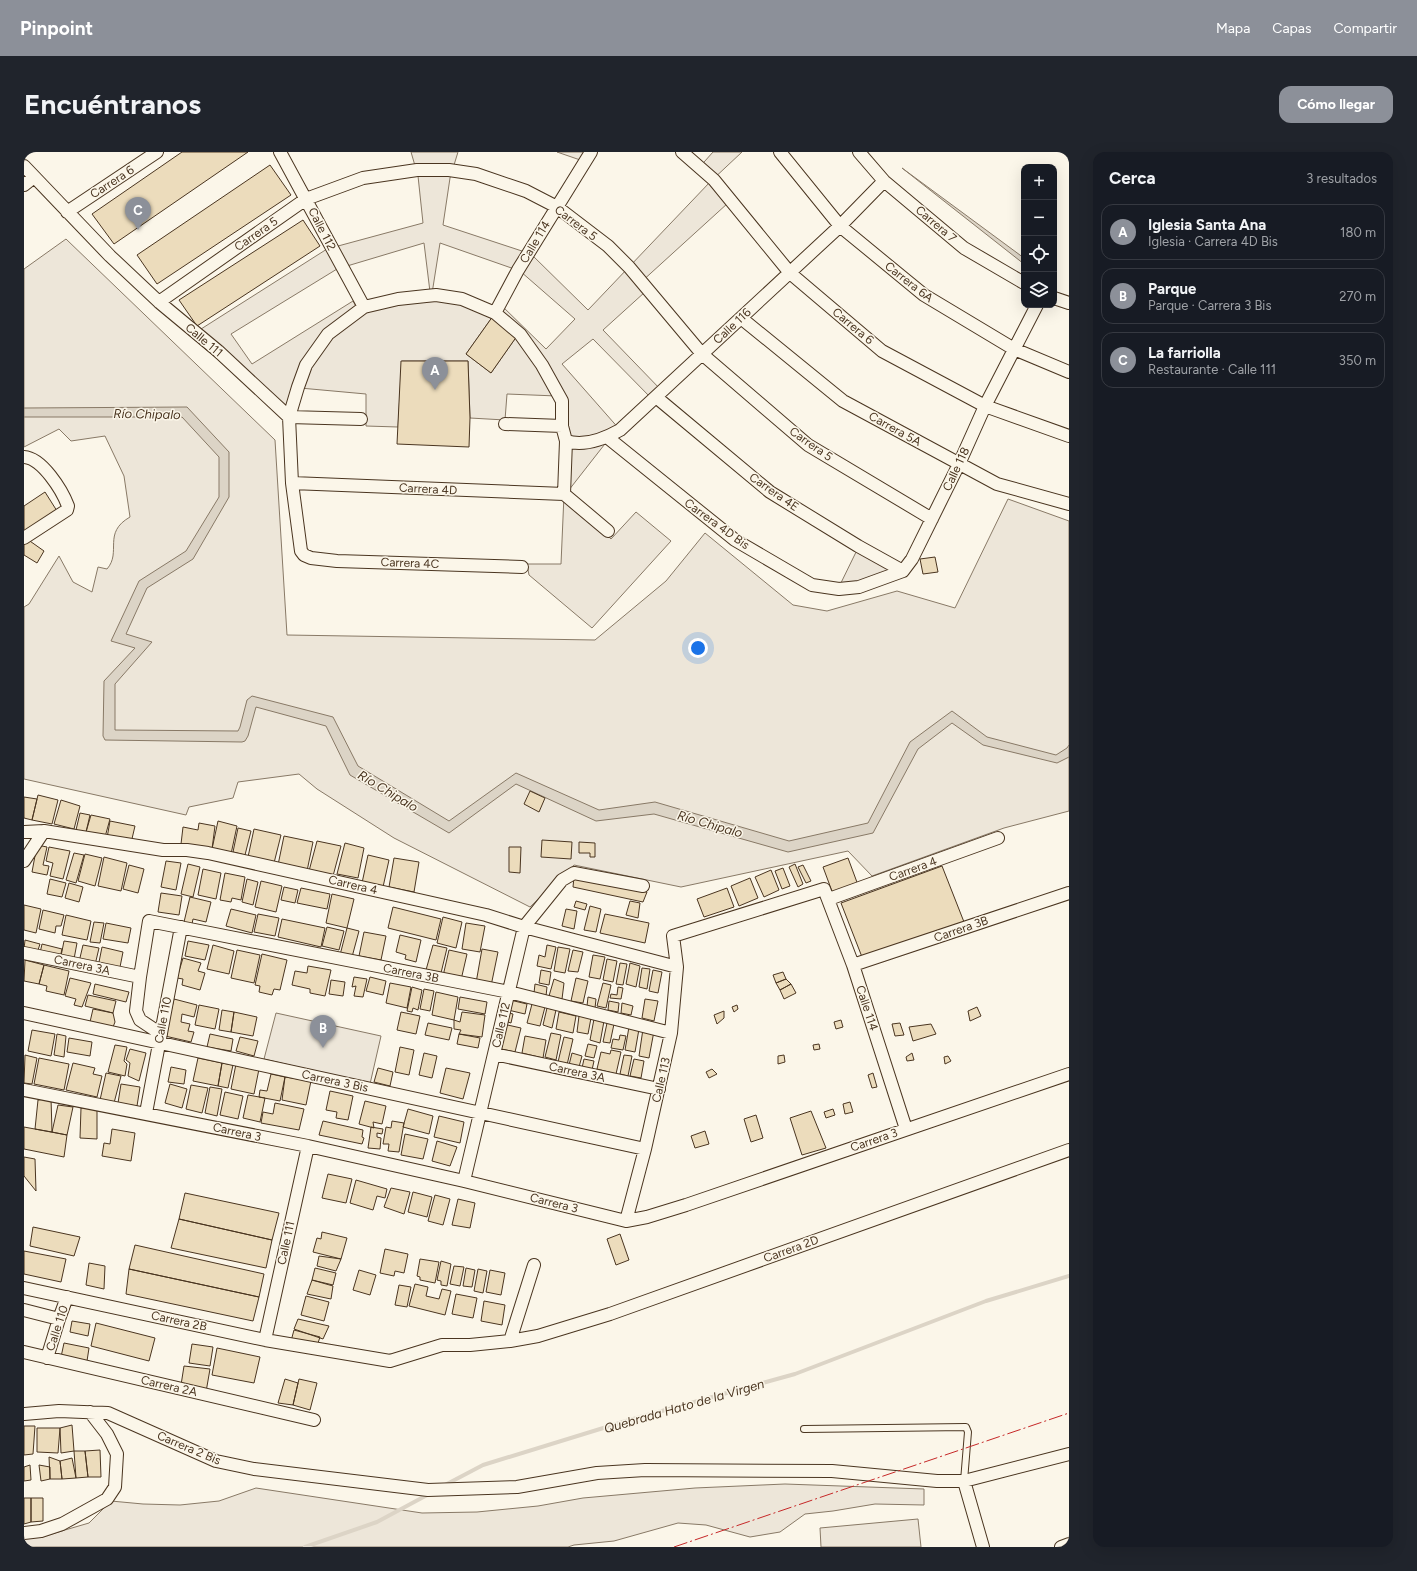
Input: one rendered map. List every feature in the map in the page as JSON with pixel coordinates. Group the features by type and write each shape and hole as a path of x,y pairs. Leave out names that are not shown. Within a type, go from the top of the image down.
{"street":[{"name":"Carrera 6","path":"67,212 157,152"},
{"name":"Calle 112","path":"280,152 364,306"},
{"name":"Calle 114","path":"495,313 591,152"},
{"name":"Carrera 6","path":"682,152 714,180 790,273 882,351 984,406 1069,436"},
{"name":"Carrera 6A","path":"780,152 840,226 924,295 1014,349 1069,372"},
{"name":"Carrera 7","path":"859,152 884,181 964,248 1021,281"},
{"name":"Calle 111","path":"24,166 110,256 159,302 218,351 290,417"},
{"name":"Carrera 5","path":"159,302 306,199 363,178 417,170 449,170 476,174 526,191 557,207 608,246 629,267 702,354 808,445 932,519"},
{"path":"24,185 34,177"},
{"name":"Calle 116","path":"566,441 574,444 596,441 620,430 840,226 884,181"},
{"path":"292,483 290,417 306,365 328,334 364,306 398,299 436,295 462,299 495,313 520,334 542,366 562,401 562,426 566,441 564,494 608,531"},
{"path":"1057,299 1069,303"},
{"name":"Calle 118","path":"903,571 919,547 959,464 984,406 1035,308"},
{"name":"Carrera 5A","path":"741,318 843,401 997,484 1069,504"},
{"name":"Carrera 4E","path":"656,397 770,492 858,546 903,571"},
{"path":"290,417 361,419"},
{"path":"505,424 562,426"},
{"name":"Carrera 4D Bis","path":"607,437 735,540 812,585 839,589 859,587 903,571"},
{"path":"24,538 67,510 68,506 60,489 38,462 26,457"},
{"name":"Carrera 4D","path":"292,483 564,494"},
{"name":"Carrera 4C","path":"292,483 301,551 304,555 311,558 337,561 522,567"},
{"path":"24,861 44,831"},
{"name":"Carrera 4","path":"24,832 44,831 163,850 187,850 208,853 486,915 524,927 677,967"},
{"name":"Carrera 4","path":"673,936 826,894 998,838"},
{"name":"Calle 112","path":"464,1181 524,927 562,880 574,873 643,886"},
{"name":"Carrera 3B","path":"853,966 1069,893"},
{"name":"Calle 114","path":"826,894 853,966 906,1129"},
{"name":"Carrera 3B","path":"149,920 509,992 671,1033"},
{"name":"Calle 110","path":"149,920 136,1011 140,1020 160,1039"},
{"name":"Calle 110","path":"146,1113 181,927"},
{"name":"Calle 113","path":"626,1221 645,1149 671,1033 677,967 673,936"},
{"name":"Carrera 3A","path":"24,953 140,977"},
{"name":"Carrera 3 Bis","path":"24,1014 160,1039 480,1113 645,1149"},
{"name":"Carrera 3A","path":"494,1054 659,1089"},
{"name":"Carrera 3","path":"24,1090 308,1146 464,1181 626,1221 647,1217 686,1205 1069,1074"},
{"name":"Calle 111","path":"265,1340 308,1146"},
{"name":"Carrera 2D","path":"334,1352 390,1361 442,1345 470,1345 510,1341 538,1336 610,1314 1069,1150"},
{"path":"510,1341 534,1266"},
{"name":"Carrera 2B","path":"24,1288 265,1340 334,1352"},
{"name":"Calle 110","path":"47,1358 67,1297"},
{"path":"24,1310 59,1319"},
{"name":"Carrera 2A","path":"24,1352 314,1420"},
{"name":"Carrera 2 Bis","path":"24,1414 59,1411 108,1413 216,1461 254,1469 428,1490 517,1487 597,1473 645,1470 832,1471 937,1481 964,1480 1069,1454"},
{"path":"24,1533 41,1531 62,1524 107,1499 115,1487 117,1454 107,1434 90,1412"},
{"path":"964,1480 983,1547"},
{"path":"1061,1547 1069,1544"}],"lane":[{"path":"804,1429 966,1427 968,1432 964,1480"}],"shaded area":[{"path":"411,152 458,152 450,178 443,225 531,254 588,310 710,182 728,203 640,283 645,292 603,330 663,392 654,401 593,339 562,364 621,431 608,440 565,495 611,539 636,512 671,541 592,628 529,575 527,564 561,564 564,495 557,396 507,394 505,420 470,418 468,361 402,361 398,427 366,426 366,394 300,388 288,423 276,409 190,336 327,249 423,223 418,176","holes":["424,243 431,300 399,301 359,312 353,301 252,364 231,334 337,269","440,243 520,271 575,319 546,349 500,304 493,316 459,304 431,300","493,316 517,336 491,373 466,354"]},
{"path":"557,152 592,152 586,162"},
{"path":"713,152 742,152 710,182 696,171"},
{"path":"66,239 275,440 287,635 595,640 666,581 705,533 793,605 827,611 897,591 955,608 1008,499 1069,521 1069,811 1004,828 872,876 848,851 681,887 574,865 530,907 394,838 317,789 299,774 238,782 233,798 189,807 186,815 24,779 24,607 29,604 59,556 73,582 92,592 98,567 107,569 111,563 113,556 114,536 117,529 130,517 124,476 105,436 71,441 59,429 24,447 24,269"},
{"path":"858,548 895,571 837,591"},
{"path":"276,1013 381,1036 370,1084 264,1059"},
{"path":"785,1484 924,1489 924,1505 875,1504 805,1514 780,1532 750,1537 706,1525 678,1523 614,1541 574,1545 568,1547 24,1547 24,1537 41,1537 89,1523 111,1501 180,1505 219,1501 256,1488 422,1513 477,1512 538,1506 583,1498 695,1488"},
{"path":"918,1519 921,1547 821,1547 820,1528"}],"water":[{"path":"902,168 1021,256 1021,262"},
{"name":"Río Chipalo","path":"187,407 229,452 229,497 193,559 147,588 126,634 152,642 115,684 115,730 238,731 247,700 252,696 333,717 358,766 449,821 516,773 599,810 655,802 789,841 868,823 910,742 952,711 987,737 1056,755 1069,745 1069,757 1057,763 983,745 952,723 918,749 873,833 788,852 654,814 596,821 516,784 449,833 350,775 326,726 256,707 248,736 245,741 242,742 105,740 103,736 104,681 135,648 111,641 139,581 186,551 219,497 219,457 182,417 24,417 24,408"}],"building":[{"path":"182,152 248,152 114,244 92,214"},
{"path":"270,165 291,195 157,284 137,255"},
{"path":"303,220 320,246 197,326 179,300"},
{"path":"493,316 517,336 491,373 466,354"},
{"path":"401,361 468,361 470,418 469,447 397,444"},
{"path":"45,492 57,511 24,532 24,506"},
{"path":"27,539 44,551 37,563 24,555 24,542"},
{"path":"935,557 938,572 923,574 920,559"},
{"path":"530,791 545,798 539,812 524,804"},
{"path":"38,795 58,800 52,824 32,820"},
{"path":"24,797 37,799 32,820 24,818"},
{"path":"61,800 80,806 74,829 54,824"},
{"path":"80,813 90,815 86,832 76,830"},
{"path":"91,815 110,819 105,837 86,832"},
{"path":"110,821 135,826 131,843 107,838"},
{"path":"218,821 237,826 231,854 212,849"},
{"path":"199,823 215,826 212,849 181,844 183,827 198,830"},
{"path":"238,828 251,831 245,855 233,852"},
{"path":"254,829 281,835 274,863 248,857"},
{"path":"284,836 313,842 307,871 278,865"},
{"path":"542,840 572,842 571,859 541,857"},
{"path":"317,841 341,846 333,876 309,871"},
{"path":"579,842 595,843 595,857 590,857 590,853 579,853"},
{"path":"345,843 364,848 358,878 337,874"},
{"path":"37,845 47,847 43,865 49,866 47,875 32,872"},
{"path":"49,847 70,851 63,879 50,876 53,863 46,861"},
{"path":"509,847 521,847 520,873 509,872"},
{"path":"74,853 84,855 76,883 66,880"},
{"path":"85,854 102,858 95,886 78,881"},
{"path":"368,855 389,860 383,887 362,883"},
{"path":"104,857 127,863 121,891 98,886"},
{"path":"394,858 419,862 414,892 389,887"},
{"path":"848,858 858,885 833,894 823,867"},
{"path":"166,861 181,863 176,890 161,887"},
{"path":"188,864 200,867 193,897 181,894"},
{"path":"795,864 803,884 798,887 789,867"},
{"path":"129,865 144,869 138,893 123,889"},
{"path":"803,865 811,881 806,883 798,867"},
{"path":"942,866 964,922 862,957 841,903"},
{"path":"783,868 790,886 782,889 775,871"},
{"path":"203,869 221,873 216,899 198,895"},
{"path":"771,870 779,890 764,897 755,877"},
{"path":"225,873 245,877 241,900 232,898 231,902 220,900"},
{"path":"574,877 647,892 643,902 573,887"},
{"path":"750,878 758,898 739,906 731,886"},
{"path":"50,879 66,883 62,897 47,894"},
{"path":"247,879 258,882 253,905 242,902"},
{"path":"261,881 282,886 276,912 255,907"},
{"path":"69,883 83,887 79,902 65,898"},
{"path":"284,887 298,890 295,903 281,900"},
{"path":"301,888 330,894 327,909 297,903"},
{"path":"727,888 734,907 704,917 697,899"},
{"path":"161,893 182,896 179,915 158,912"},
{"path":"332,894 354,899 347,928 326,923"},
{"path":"190,897 211,902 206,922 193,919 192,924 184,922"},
{"path":"576,901 587,904 585,910 574,907"},
{"path":"630,901 640,903 638,918 626,915"},
{"path":"24,905 41,909 36,933 24,930"},
{"path":"590,906 601,909 596,932 584,930"},
{"path":"393,907 441,919 436,940 388,928"},
{"path":"231,909 256,915 252,933 226,926"},
{"path":"566,909 577,911 574,929 562,926"},
{"path":"43,910 64,915 61,926 56,926 55,933 39,929"},
{"path":"258,914 279,918 275,936 254,932"},
{"path":"605,914 649,923 645,943 600,933"},
{"path":"66,915 91,921 87,940 62,935"},
{"path":"443,917 462,922 456,948 437,943"},
{"path":"282,919 325,928 321,947 278,937"},
{"path":"94,922 104,923 100,943 90,942"},
{"path":"106,923 131,928 128,943 103,939"},
{"path":"466,923 485,926 480,952 462,949"},
{"path":"327,927 344,931 339,950 322,946"},
{"path":"347,928 359,931 352,957 340,955"},
{"path":"364,932 386,936 381,960 359,956"},
{"path":"400,935 421,940 416,962 405,959 406,955 396,952"},
{"path":"25,940 40,944 37,953 24,949"},
{"path":"64,941 77,943 74,959 61,956"},
{"path":"188,941 209,945 205,960 185,956"},
{"path":"42,944 62,949 60,958 40,953"},
{"path":"83,945 99,948 95,965 79,962"},
{"path":"213,945 234,951 229,974 207,969"},
{"path":"433,945 447,948 441,973 426,970"},
{"path":"547,945 556,947 551,969 537,966 539,955 545,957"},
{"path":"102,947 123,952 119,972 98,967"},
{"path":"558,947 570,949 565,973 554,971"},
{"path":"482,949 498,952 491,986 476,983"},
{"path":"237,950 260,955 254,983 231,978"},
{"path":"449,950 467,954 461,980 443,976"},
{"path":"573,950 583,952 578,972 568,971"},
{"path":"262,954 287,960 280,990 274,989 272,995 259,992 260,986 255,985"},
{"path":"593,955 605,957 600,979 589,977"},
{"path":"183,958 201,963 198,971 205,973 200,990 182,985 183,979 177,978"},
{"path":"607,959 617,961 613,982 603,980"},
{"path":"25,960 44,965 39,984 24,981"},
{"path":"620,963 627,964 623,985 616,984"},
{"path":"630,963 640,966 636,987 626,984"},
{"path":"44,965 69,971 64,995 46,991 47,986 39,984"},
{"path":"308,966 331,970 325,996 310,993 310,989 292,985 295,971 307,973"},
{"path":"642,968 650,969 647,989 639,987"},
{"path":"541,970 551,972 549,985 539,983"},
{"path":"653,970 662,972 658,993 649,991"},
{"path":"783,972 786,979 776,983 773,975"},
{"path":"354,977 367,979 363,997 354,996 356,986 352,987"},
{"path":"370,977 386,981 383,995 366,991"},
{"path":"70,978 91,983 82,1007 74,1005 76,999 65,996"},
{"path":"576,978 588,981 583,1003 571,1001"},
{"path":"554,979 564,983 562,999 549,996"},
{"path":"786,979 791,984 780,990 776,983"},
{"path":"331,980 345,982 343,996 329,994"},
{"path":"390,983 411,987 407,1008 386,1003"},
{"path":"603,983 611,985 606,1008 597,1006"},
{"path":"95,984 129,992 126,1002 93,994"},
{"path":"535,984 547,987 546,996 534,993"},
{"path":"791,984 796,993 784,999 780,990"},
{"path":"412,987 422,990 418,1010 413,1008 412,1012 407,1011"},
{"path":"618,987 623,988 621,999 610,998 611,994 617,995"},
{"path":"424,989 434,991 430,1011 420,1009"},
{"path":"436,992 458,997 454,1020 432,1015"},
{"path":"88,995 116,1001 113,1013 85,1006"},
{"path":"460,997 487,1002 485,1014 458,1009"},
{"path":"588,997 596,999 595,1008 587,1006"},
{"path":"174,999 197,1005 194,1017 182,1014 181,1022 190,1024 188,1031 194,1032 191,1042 165,1036"},
{"path":"645,999 658,1001 654,1021 642,1018"},
{"path":"510,1000 527,1004 525,1014 508,1010"},
{"path":"609,1001 619,1003 618,1012 608,1010"},
{"path":"622,1003 633,1006 631,1015 621,1013"},
{"path":"532,1004 545,1007 540,1026 527,1023"},
{"path":"199,1005 219,1009 215,1029 195,1025"},
{"path":"737,1005 738,1009 734,1012 732,1007"},
{"path":"977,1007 981,1016 970,1021 968,1011"},
{"path":"547,1008 556,1010 552,1028 543,1025"},
{"path":"93,1009 113,1013 115,1022 113,1027 90,1022"},
{"path":"222,1010 234,1012 231,1032 219,1030"},
{"path":"724,1011 724,1018 717,1024 714,1015"},
{"path":"234,1012 257,1017 253,1036 231,1032"},
{"path":"401,1012 420,1016 416,1034 397,1030"},
{"path":"462,1012 485,1015 482,1037 459,1034 461,1030 454,1029 454,1020 460,1022"},
{"path":"505,1012 513,1014 511,1023 502,1020"},
{"path":"559,1012 576,1016 573,1033 556,1029"},
{"path":"579,1016 591,1018 588,1034 577,1032"},
{"path":"594,1019 604,1021 600,1043 590,1040"},
{"path":"841,1020 843,1027 836,1029 834,1022"},
{"path":"428,1023 452,1028 449,1040 425,1035"},
{"path":"607,1023 614,1024 610,1043 603,1042"},
{"path":"900,1023 904,1035 895,1036 892,1024"},
{"path":"503,1024 521,1028 515,1052 497,1048"},
{"path":"931,1024 936,1034 913,1041 909,1027"},
{"path":"629,1027 639,1029 635,1052 625,1050"},
{"path":"643,1029 654,1031 649,1058 639,1056"},
{"path":"32,1030 55,1034 51,1056 28,1051"},
{"path":"551,1033 561,1035 556,1060 545,1057"},
{"path":"57,1034 66,1036 64,1057 54,1055"},
{"path":"210,1034 233,1039 231,1051 207,1047"},
{"path":"459,1034 480,1038 478,1048 457,1044"},
{"path":"620,1035 626,1036 623,1050 611,1048 613,1039 619,1040"},
{"path":"525,1036 546,1040 543,1058 522,1053"},
{"path":"240,1037 258,1041 254,1056 236,1051"},
{"path":"564,1037 573,1039 567,1065 558,1062"},
{"path":"69,1038 92,1042 90,1056 67,1052"},
{"path":"588,1044 597,1046 594,1058 585,1056"},
{"path":"819,1044 820,1049 814,1050 813,1045"},
{"path":"115,1045 127,1047 124,1061 127,1064 125,1076 108,1072"},
{"path":"400,1047 414,1050 409,1075 395,1072"},
{"path":"130,1049 146,1053 139,1081 128,1076 130,1063 126,1060"},
{"path":"611,1050 621,1052 616,1074 597,1069 601,1052 610,1054"},
{"path":"424,1053 437,1056 432,1078 419,1075"},
{"path":"572,1053 582,1056 579,1067 569,1065"},
{"path":"912,1053 914,1060 907,1061 906,1057"},
{"path":"25,1055 37,1058 32,1084 24,1083"},
{"path":"624,1055 632,1056 628,1076 620,1074"},
{"path":"784,1055 785,1062 778,1064 778,1056"},
{"path":"948,1056 951,1061 945,1064 944,1057"},
{"path":"39,1058 69,1064 64,1090 34,1084"},
{"path":"198,1058 222,1063 218,1086 193,1081"},
{"path":"584,1059 594,1061 592,1070 582,1068"},
{"path":"634,1059 644,1061 641,1078 630,1076"},
{"path":"73,1063 95,1068 93,1074 102,1076 97,1097 66,1090"},
{"path":"222,1063 233,1065 228,1088 218,1086"},
{"path":"236,1064 259,1069 254,1094 231,1089"},
{"path":"171,1067 186,1070 184,1084 168,1082"},
{"path":"378,1068 393,1072 390,1086 374,1082"},
{"path":"446,1068 470,1073 463,1099 440,1093"},
{"path":"712,1069 717,1074 709,1078 706,1072"},
{"path":"106,1073 121,1076 114,1103 100,1100"},
{"path":"873,1073 877,1087 872,1088 868,1075"},
{"path":"271,1074 285,1077 280,1101 259,1097 260,1090 267,1091"},
{"path":"285,1077 311,1081 306,1105 282,1100"},
{"path":"121,1084 140,1087 137,1106 118,1103"},
{"path":"170,1084 187,1089 182,1108 165,1103"},
{"path":"191,1085 208,1088 202,1113 186,1109"},
{"path":"210,1087 222,1089 217,1116 205,1113"},
{"path":"330,1091 353,1096 348,1120 336,1118 337,1112 326,1110"},
{"path":"225,1092 243,1096 238,1119 220,1115"},
{"path":"248,1095 265,1098 260,1122 243,1118"},
{"path":"51,1098 52,1132 35,1129 38,1100"},
{"path":"365,1101 386,1106 382,1124 373,1122 374,1128 359,1124"},
{"path":"850,1102 853,1112 845,1114 843,1104"},
{"path":"275,1103 304,1109 299,1130 261,1123 263,1112 273,1114"},
{"path":"58,1105 73,1107 67,1135 52,1132"},
{"path":"97,1107 97,1139 80,1138 81,1108"},
{"path":"408,1109 433,1116 429,1134 403,1127"},
{"path":"833,1109 835,1115 826,1118 824,1112"},
{"path":"811,1111 826,1148 802,1155 790,1118"},
{"path":"756,1115 763,1138 751,1142 744,1119"},
{"path":"439,1116 464,1122 460,1143 434,1137"},
{"path":"323,1121 363,1130 362,1137 364,1138 362,1144 319,1135"},
{"path":"392,1121 404,1123 399,1152 388,1151 389,1144 383,1144 386,1127 391,1128"},
{"path":"24,1127 67,1135 64,1157 24,1149"},
{"path":"371,1127 383,1129 382,1134 377,1133 377,1137 381,1138 380,1149 368,1148"},
{"path":"112,1129 135,1133 131,1161 102,1156 104,1143 110,1144"},
{"path":"705,1131 709,1144 695,1148 691,1136"},
{"path":"405,1134 428,1139 423,1159 401,1155"},
{"path":"437,1141 457,1147 450,1166 432,1161"},
{"path":"24,1157 35,1159 36,1191 24,1176"},
{"path":"328,1174 352,1179 346,1203 322,1198"},
{"path":"356,1180 387,1189 385,1198 377,1196 373,1210 350,1203"},
{"path":"391,1188 410,1192 404,1214 384,1207"},
{"path":"413,1192 432,1197 427,1217 408,1212"},
{"path":"185,1193 279,1213 272,1240 179,1219"},
{"path":"435,1195 450,1199 443,1225 428,1221"},
{"path":"458,1199 475,1203 470,1228 452,1225"},
{"path":"179,1219 272,1240 266,1268 171,1248"},
{"path":"33,1227 80,1237 74,1256 30,1246"},
{"path":"322,1232 347,1238 341,1259 313,1252 317,1238 321,1239"},
{"path":"620,1234 629,1260 616,1265 607,1239"},
{"path":"135,1245 264,1274 259,1297 129,1269"},
{"path":"385,1249 408,1254 404,1273 395,1271 394,1276 380,1273"},
{"path":"24,1251 66,1259 61,1282 24,1274"},
{"path":"319,1256 341,1259 336,1271 317,1266"},
{"path":"420,1259 439,1262 435,1283 420,1280 420,1277 417,1276"},
{"path":"441,1261 451,1264 447,1286 441,1285 441,1281 437,1280"},
{"path":"89,1263 105,1266 104,1289 86,1285"},
{"path":"454,1266 464,1267 460,1286 450,1284"},
{"path":"315,1268 336,1273 333,1285 312,1280"},
{"path":"466,1268 475,1270 472,1287 463,1286"},
{"path":"129,1269 259,1297 253,1321 126,1294"},
{"path":"478,1269 487,1271 483,1293 474,1291"},
{"path":"359,1270 376,1275 370,1295 353,1290"},
{"path":"490,1270 505,1273 501,1295 486,1292"},
{"path":"312,1280 333,1286 331,1299 307,1294"},
{"path":"415,1284 428,1287 426,1296 439,1299 442,1289 451,1291 445,1315 409,1306"},
{"path":"399,1285 411,1287 407,1307 395,1305"},
{"path":"456,1294 477,1298 473,1318 452,1314"},
{"path":"306,1296 329,1302 324,1321 301,1315"},
{"path":"484,1301 505,1305 502,1325 481,1321"},
{"path":"298,1319 329,1326 323,1339 294,1329"},
{"path":"72,1321 90,1324 88,1336 70,1332"},
{"path":"96,1323 155,1338 149,1361 91,1346"},
{"path":"294,1330 320,1337 316,1349 291,1341"},
{"path":"64,1343 89,1348 87,1361 61,1357"},
{"path":"192,1344 213,1347 210,1366 189,1363"},
{"path":"217,1348 260,1357 254,1383 212,1375"},
{"path":"184,1366 210,1369 206,1392 181,1385"},
{"path":"285,1379 298,1383 293,1405 278,1403"},
{"path":"299,1379 317,1383 310,1410 293,1405"},
{"path":"72,1425 74,1451 61,1453 60,1428"},
{"path":"24,1426 35,1426 33,1454 24,1455"},
{"path":"37,1428 60,1428 58,1453 37,1452"},
{"path":"100,1450 101,1477 88,1477 85,1451"},
{"path":"74,1451 85,1451 88,1477 76,1478"},
{"path":"49,1457 60,1461 62,1479 50,1479"},
{"path":"72,1458 76,1478 62,1479 60,1461"},
{"path":"30,1465 31,1480 24,1481 24,1467"},
{"path":"39,1465 50,1467 50,1479 41,1481"},
{"path":"24,1498 31,1498 31,1522 24,1524"},
{"path":"31,1498 43,1498 43,1521 31,1522"}],"waterway":[{"name":"Quebrada Hato de la Virgen","path":"445,1485 483,1465 626,1421 795,1374 986,1301 1069,1276"},
{"name":"Quebrada Hato de la Virgen","path":"305,1547 377,1522 429,1494"}],"power":[{"path":"674,1547 1069,1413"}],"place":[{"name":"La farriolla","path":"138,230"},
{"name":"Iglesia Santa Ana","path":"435,390"},
{"name":"Parque","path":"323,1048"}]}
